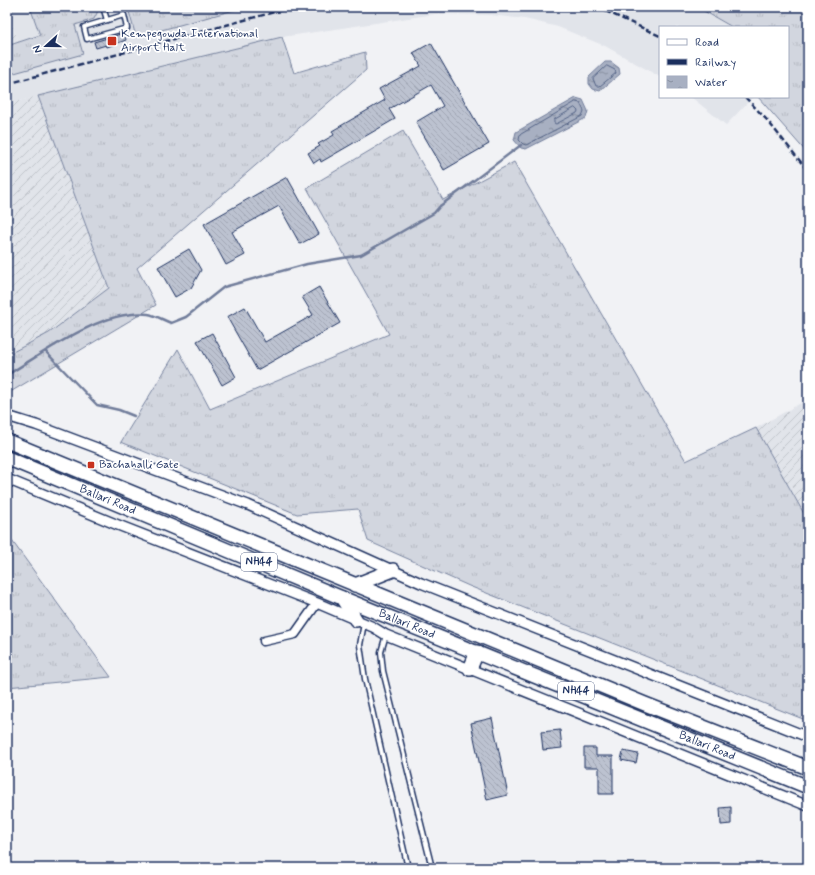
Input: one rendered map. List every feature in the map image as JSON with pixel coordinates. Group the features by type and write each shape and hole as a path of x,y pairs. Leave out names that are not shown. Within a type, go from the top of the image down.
{"highway":[{"name":"Ballari Road","path":"7,441 355,585 808,768"},
{"name":"Ballari Road","path":"7,458 342,598 808,787"},
{"path":"355,585 393,570"},
{"path":"342,598 360,622"},
{"path":"470,669 477,652"}],"street":[{"path":"7,416 36,425 248,505 393,570 622,664 808,737"},
{"path":"7,479 118,525 317,603 386,635 808,806"},
{"path":"264,641 295,634 317,603"}],"lane":[{"path":"103,7 107,20"},
{"path":"124,15 128,28 87,39 84,27 107,20 124,15"},
{"path":"360,622 360,645 365,679 408,868"},
{"path":"386,635 381,652 383,671 432,868"}],"shaded area":[{"path":"7,7 697,7 730,26 659,26 659,76 605,46 558,27 525,19 491,15 435,14 282,37 7,104 7,46 19,42 7,13"},
{"path":"7,13 19,42 7,46"},
{"path":"38,96 109,288 49,333 7,355 7,104"},
{"path":"692,98 752,98 726,125"},
{"path":"808,399 808,521 756,428"}],"green space":[{"path":"30,7 98,7 94,19 75,25 83,54 7,75 7,46 40,35"},
{"path":"245,7 136,37 128,8"},
{"path":"697,7 808,7 808,154 759,98 789,98 789,26 730,26"},
{"path":"282,37 294,73 365,52 366,70 137,268 156,305 7,394 7,355 49,333 109,288 38,96"},
{"path":"403,131 443,200 514,162 686,461 756,428 808,521 808,721 469,586 368,541 358,509 297,514 121,442 178,349 210,409 389,334 307,188"},
{"path":"7,534 111,677 7,687"}],"water":[{"path":"605,62 611,62 619,68 620,74 600,91 593,89 589,84 589,77"},
{"path":"576,98 583,100 588,111 586,118 526,149 521,148 514,140 516,132"}],"building":[{"path":"124,33 126,40 107,47 106,45 96,48 94,42"},
{"path":"431,43 489,144 444,170 416,122 443,106 431,85 389,109 395,119 321,162 320,159 314,163 308,153 320,146 318,144 334,135 332,131 385,100 379,89 421,66 413,53"},
{"path":"287,177 319,234 300,244 279,206 232,232 245,255 226,265 204,224"},
{"path":"189,249 201,270 191,288 175,297 158,267"},
{"path":"319,287 340,323 257,370 227,317 245,307 265,342 313,315 302,297"},
{"path":"212,333 236,377 222,385 197,341"},
{"path":"492,718 508,795 487,800 471,723"},
{"path":"560,730 562,748 543,750 541,732"},
{"path":"584,748 596,748 596,756 613,756 613,794 599,794 599,767 584,767"},
{"path":"623,751 638,754 636,763 621,760"},
{"path":"731,807 731,824 721,825 720,808"}],"waterway":[{"path":"7,375 74,334 112,318 130,314 148,314 171,323 186,317 224,287 307,264 361,255 434,213 440,206 521,145"},
{"path":"46,352 97,405 119,410 134,416"}],"railway":[{"path":"7,84 293,7"},
{"path":"597,7 659,36"},
{"path":"746,98 767,120 808,171"}],"place":[{"name":"Kempegowda International Airport Halt","path":"112,41"},
{"name":"Bachahalli Gate","path":"91,465"}]}
